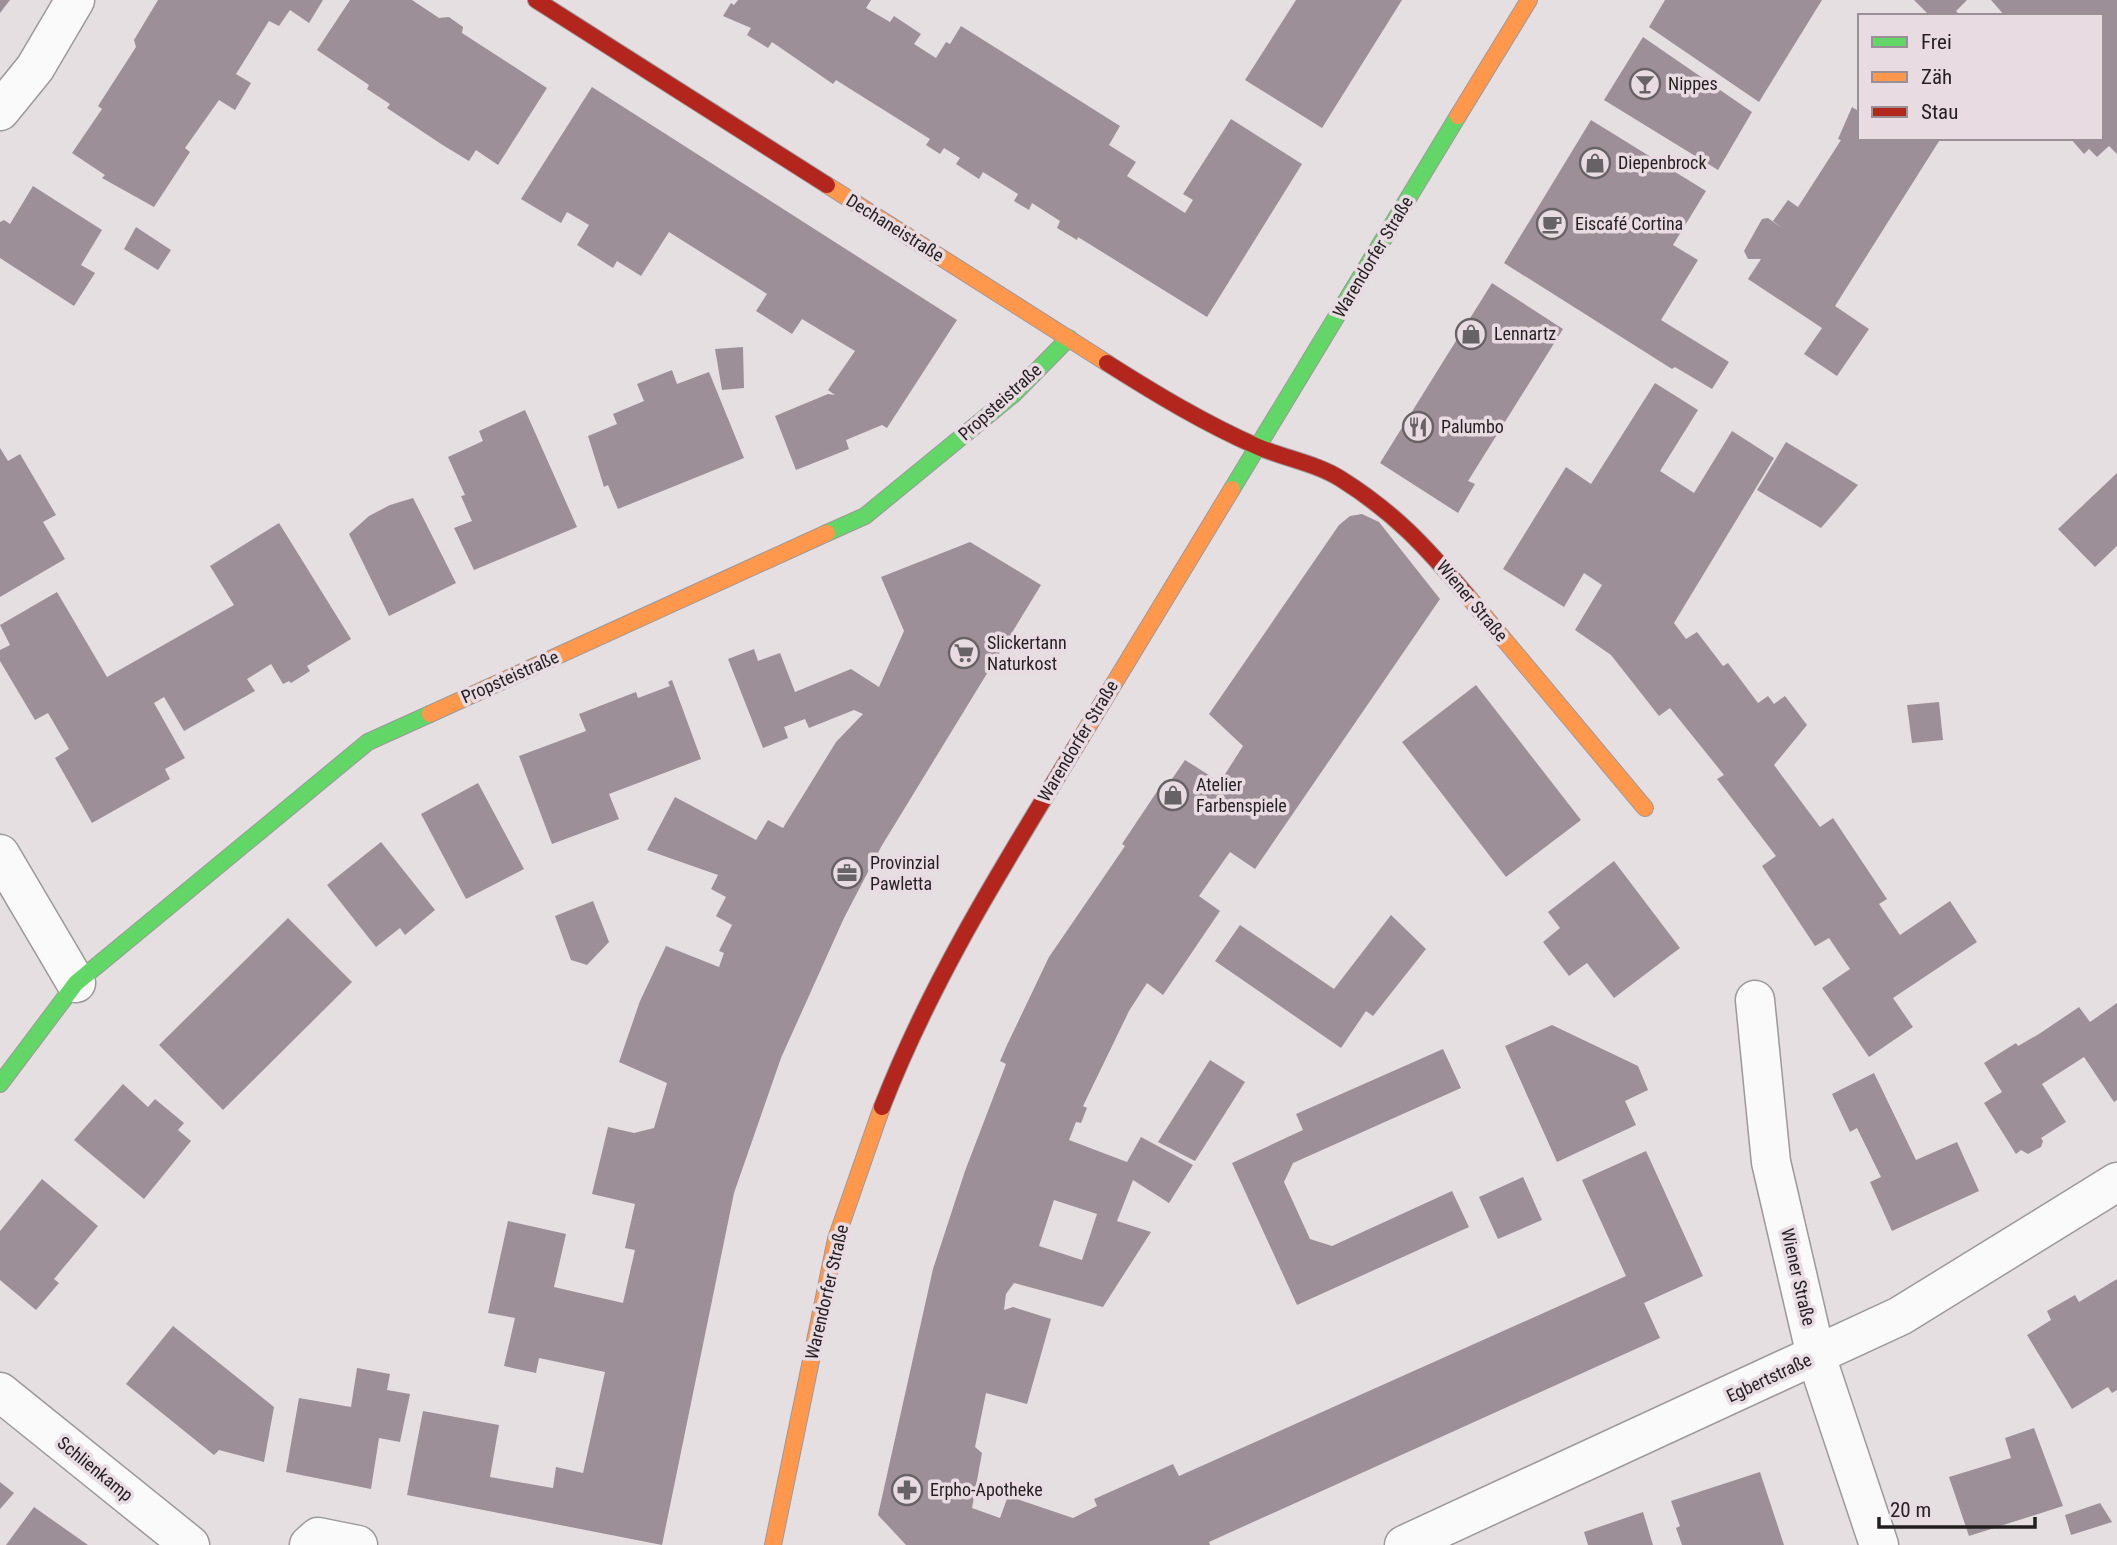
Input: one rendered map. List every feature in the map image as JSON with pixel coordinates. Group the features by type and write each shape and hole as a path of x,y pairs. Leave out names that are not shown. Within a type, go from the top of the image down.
{"street":[{"path":"0,111 35,68 75,0"},
{"name":"Dechaneistraße","path":"536,0 1183,411 1258,447"},
{"name":"Warendorfer Straße","path":"780,1544 836,1239 883,1105 917,1024 972,917 1529,0"},
{"name":"Propsteistraße","path":"0,1084 76,983 368,742 865,516 1014,394 1069,338"},
{"name":"Wiener Straße","path":"1258,447 1338,477 1395,516 1419,538 1645,808"},
{"path":"0,854 76,983"},
{"name":"Wiener Straße","path":"1755,1000 1771,1162 1816,1356 1879,1545"},
{"name":"Egbertstraße","path":"1405,1545 1900,1317 2117,1182"},
{"name":"Schlienkamp","path":"0,1392 190,1545"},
{"path":"309,1545 318,1537 358,1545"}],"building":[{"path":"0,0 10,0 0,13"},
{"path":"158,0 323,0 309,23 290,10 279,26 269,21 236,74 251,83 235,110 219,100 185,148 190,152 154,207 102,178 105,175 72,153 102,109 98,106 136,47 134,40"},
{"path":"350,0 412,0 439,18 449,17 463,27 462,33 547,88 498,165 476,150 469,161 441,144 387,108 390,104 367,89 369,85 317,50"},
{"path":"738,0 871,0 866,8 890,22 894,16 921,34 914,44 936,58 946,42 950,44 961,26 1120,126 1109,145 1136,162 1127,176 1185,213 1193,200 1183,194 1231,119 1302,164 1207,317 1078,237 1077,240 1057,228 1060,221 1032,203 1029,210 1014,201 1018,194 983,172 979,179 956,164 960,158 944,148 940,154 926,145 930,139 836,80 833,84 772,42 768,48 747,35 751,28 723,16 731,3 734,5"},
{"path":"1296,0 1402,0 1322,128 1245,80"},
{"path":"1665,0 1822,0 1759,102 1649,27"},
{"path":"1914,0 1967,0 1956,11 1959,14 1928,14"},
{"path":"1991,0 2117,0 2117,154 2109,146 2097,157 2089,149 2084,154 2072,140 2103,140 2103,14 2003,14"},
{"path":"1643,37 1752,112 1718,170 1604,100"},
{"path":"592,87 957,320 887,428 882,425 846,440 849,449 796,470 775,416 828,394 835,395 828,390 855,351 802,319 792,334 756,311 767,294 669,232 641,276 617,261 613,268 577,245 589,225 567,212 561,223 521,199"},
{"path":"1852,107 1858,111 1858,140 1940,140 1835,306 1869,329 1837,376 1804,354 1822,328 1748,279 1761,259 1748,259 1744,251 1762,219 1768,218 1783,229 1773,221 1788,200 1798,207 1841,140 1838,139"},
{"path":"1591,120 1706,191 1673,245 1698,260 1661,320 1729,362 1712,389 1675,367 1672,369 1504,263"},
{"path":"33,186 102,230 81,265 95,273 74,306 0,258 0,222 4,220 10,224"},
{"path":"136,227 171,250 158,270 124,249"},
{"path":"1492,283 1563,329 1468,481 1475,484 1458,513 1380,463"},
{"path":"743,347 744,388 722,390 715,349"},
{"path":"672,370 677,384 709,372 744,458 618,509 608,485 604,487 588,436 617,424 613,414 644,401 637,384"},
{"path":"1655,383 1698,410 1660,471 1694,493 1732,431 1774,458 1674,623 1686,639 1697,632 1723,666 1728,663 1758,703 1768,696 1774,704 1785,696 1807,725 1774,765 1820,827 1833,818 1887,899 1879,904 1900,935 1950,901 1977,942 1893,998 1913,1027 1869,1057 1822,988 1850,969 1829,938 1815,946 1762,866 1776,856 1717,779 1724,775 1670,708 1659,716 1611,655 1575,630 1602,585 1584,573 1564,607 1503,569 1566,467 1591,484"},
{"path":"525,410 577,527 474,570 454,528 472,521 461,496 465,495 448,457 483,441 479,431"},
{"path":"1786,442 1858,485 1821,528 1757,490"},
{"path":"0,448 8,461 20,454 56,515 43,522 65,559 0,597"},
{"path":"2117,473 2117,546 2095,567 2058,529"},
{"path":"413,498 456,583 389,616 349,534 369,516 390,505"},
{"path":"1362,514 1379,522 1440,599 1255,869 1230,852 1199,896 1220,911 1163,995 1147,983 1129,1011 1083,1106 1087,1108 1081,1123 1076,1122 1069,1140 1127,1162 1141,1137 1193,1165 1169,1203 1133,1180 1117,1221 1151,1232 1103,1307 1014,1283 1006,1294 1004,1310 1013,1307 1051,1319 1027,1404 986,1393 975,1447 982,1453 972,1508 1000,1518 1008,1496 1073,1518 1097,1506 1094,1499 1173,1464 1179,1476 1626,1276 1582,1180 1646,1151 1703,1276 1644,1303 1660,1338 1209,1542 1210,1545 906,1545 878,1515 933,1269 965,1171 1006,1064 1000,1061 1049,957 1125,846 1122,844 1164,781 1172,779 1185,760 1220,782 1243,746 1209,714 1339,525 1350,516","holes":["1054,1200 1097,1214 1082,1260 1039,1246"]},
{"path":"279,523 351,639 307,666 310,671 291,683 289,681 283,684 271,664 247,679 255,691 184,731 164,697 154,703 185,758 165,769 170,779 92,823 55,758 69,749 48,713 35,720 0,661 0,650 10,645 0,625 57,592 107,677 234,605 210,566"},
{"path":"970,542 1041,585 881,847 844,918 781,1058 734,1193 662,1545 407,1495 423,1411 499,1425 490,1477 553,1488 556,1467 583,1473 605,1372 539,1358 536,1373 504,1366 515,1318 488,1313 508,1221 566,1234 554,1287 623,1303 635,1250 625,1248 635,1204 592,1194 608,1127 634,1133 654,1128 667,1083 619,1062 640,1001 666,946 719,967 724,953 719,951 732,925 716,916 726,897 711,889 718,875 647,850 675,797 756,840 768,820 783,828 836,742 863,714 854,710 809,728 805,719 784,727 788,738 763,748 728,659 754,649 758,661 780,653 795,692 851,669 879,687 904,631 881,577"},
{"path":"672,680 701,759 609,794 619,819 552,844 519,756 586,731 579,714 636,692 638,698 670,686 668,682"},
{"path":"1476,685 1581,820 1506,877 1402,742"},
{"path":"1939,702 1943,740 1912,743 1907,705"},
{"path":"478,783 524,869 466,899 421,814"},
{"path":"381,842 435,910 405,935 400,928 376,947 327,885"},
{"path":"1614,861 1680,948 1614,998 1587,963 1569,976 1543,942 1560,928 1548,912"},
{"path":"593,901 609,942 587,965 571,960 555,916"},
{"path":"1391,915 1426,949 1373,1016 1366,1011 1341,1048 1215,961 1240,925 1334,989"},
{"path":"288,918 352,982 223,1110 159,1045"},
{"path":"2117,1003 2117,1100 2114,1102 2084,1057 2042,1084 2066,1122 2041,1138 2041,1147 2028,1154 2021,1150 2016,1154 1984,1103 2002,1092 1984,1063 2016,1043 2018,1046 2039,1034 2079,1007 2090,1022"},
{"path":"1552,1025 1638,1066 1648,1090 1625,1101 1636,1125 1557,1162 1505,1046"},
{"path":"1443,1049 1461,1088 1293,1163 1284,1182 1310,1239 1332,1246 1452,1191 1469,1227 1297,1305 1232,1163 1303,1130 1296,1114"},
{"path":"1210,1060 1245,1082 1195,1161 1158,1142"},
{"path":"1874,1073 1916,1160 1957,1142 1979,1191 1892,1231 1870,1182 1881,1177 1857,1128 1850,1132 1832,1094"},
{"path":"123,1084 148,1107 155,1099 184,1123 178,1130 191,1141 144,1199 74,1140"},
{"path":"1523,1177 1542,1220 1498,1239 1479,1197"},
{"path":"42,1179 98,1226 54,1279 59,1283 36,1310 0,1280 0,1231"},
{"path":"2117,1279 2117,1390 2112,1393 2108,1387 2072,1409 2027,1335 2051,1320 2047,1311 2075,1295 2079,1302"},
{"path":"173,1326 274,1407 264,1462 219,1450 214,1455 126,1384"},
{"path":"357,1368 390,1374 387,1390 410,1394 400,1442 379,1438 371,1489 286,1472 299,1398 351,1407"},
{"path":"2034,1428 2063,1506 1969,1536 1949,1477 2011,1458 2005,1438"},
{"path":"1760,1472 1784,1545 1682,1545 1676,1528 1680,1526 1671,1501"},
{"path":"0,1482 14,1493 0,1509"},
{"path":"2100,1503 2112,1522 2071,1535 2065,1515"},
{"path":"34,1507 88,1545 6,1545"},
{"path":"1643,1512 1653,1545 1588,1545 1584,1532"}],"traffic: fast":[{"path":"1232,489 1458,116"},
{"path":"827,533 865,516 1014,394 1069,338"},
{"path":"0,1084 76,983 368,742 430,714"}],"traffic: slow":[{"path":"1458,116 1529,0"},
{"path":"827,185 1107,363"},
{"path":"1081,738 1232,489"},
{"path":"430,714 827,533"},
{"path":"1466,594 1645,808"},
{"path":"773,1545 836,1239 882,1107"}],"traffic: jam":[{"path":"536,0 827,185"},
{"path":"1107,363 1218,428 1341,479 1378,505 1408,531 1466,594"},
{"path":"882,1107 902,1058 948,964 999,873 1081,738"}],"place":[{"name":"Nippes","path":"1645,84"},
{"name":"Diepenbrock","path":"1595,163"},
{"name":"Eiscafé Cortina","path":"1552,224"},
{"name":"Lennartz","path":"1471,334"},
{"name":"Palumbo","path":"1418,427"},
{"name":"Slickertann Naturkost","path":"964,653"},
{"name":"Atelier Farbenspiele","path":"1173,795"},
{"name":"Provinzial Pawletta","path":"847,873"},
{"name":"Erpho-Apotheke","path":"907,1490"}]}
